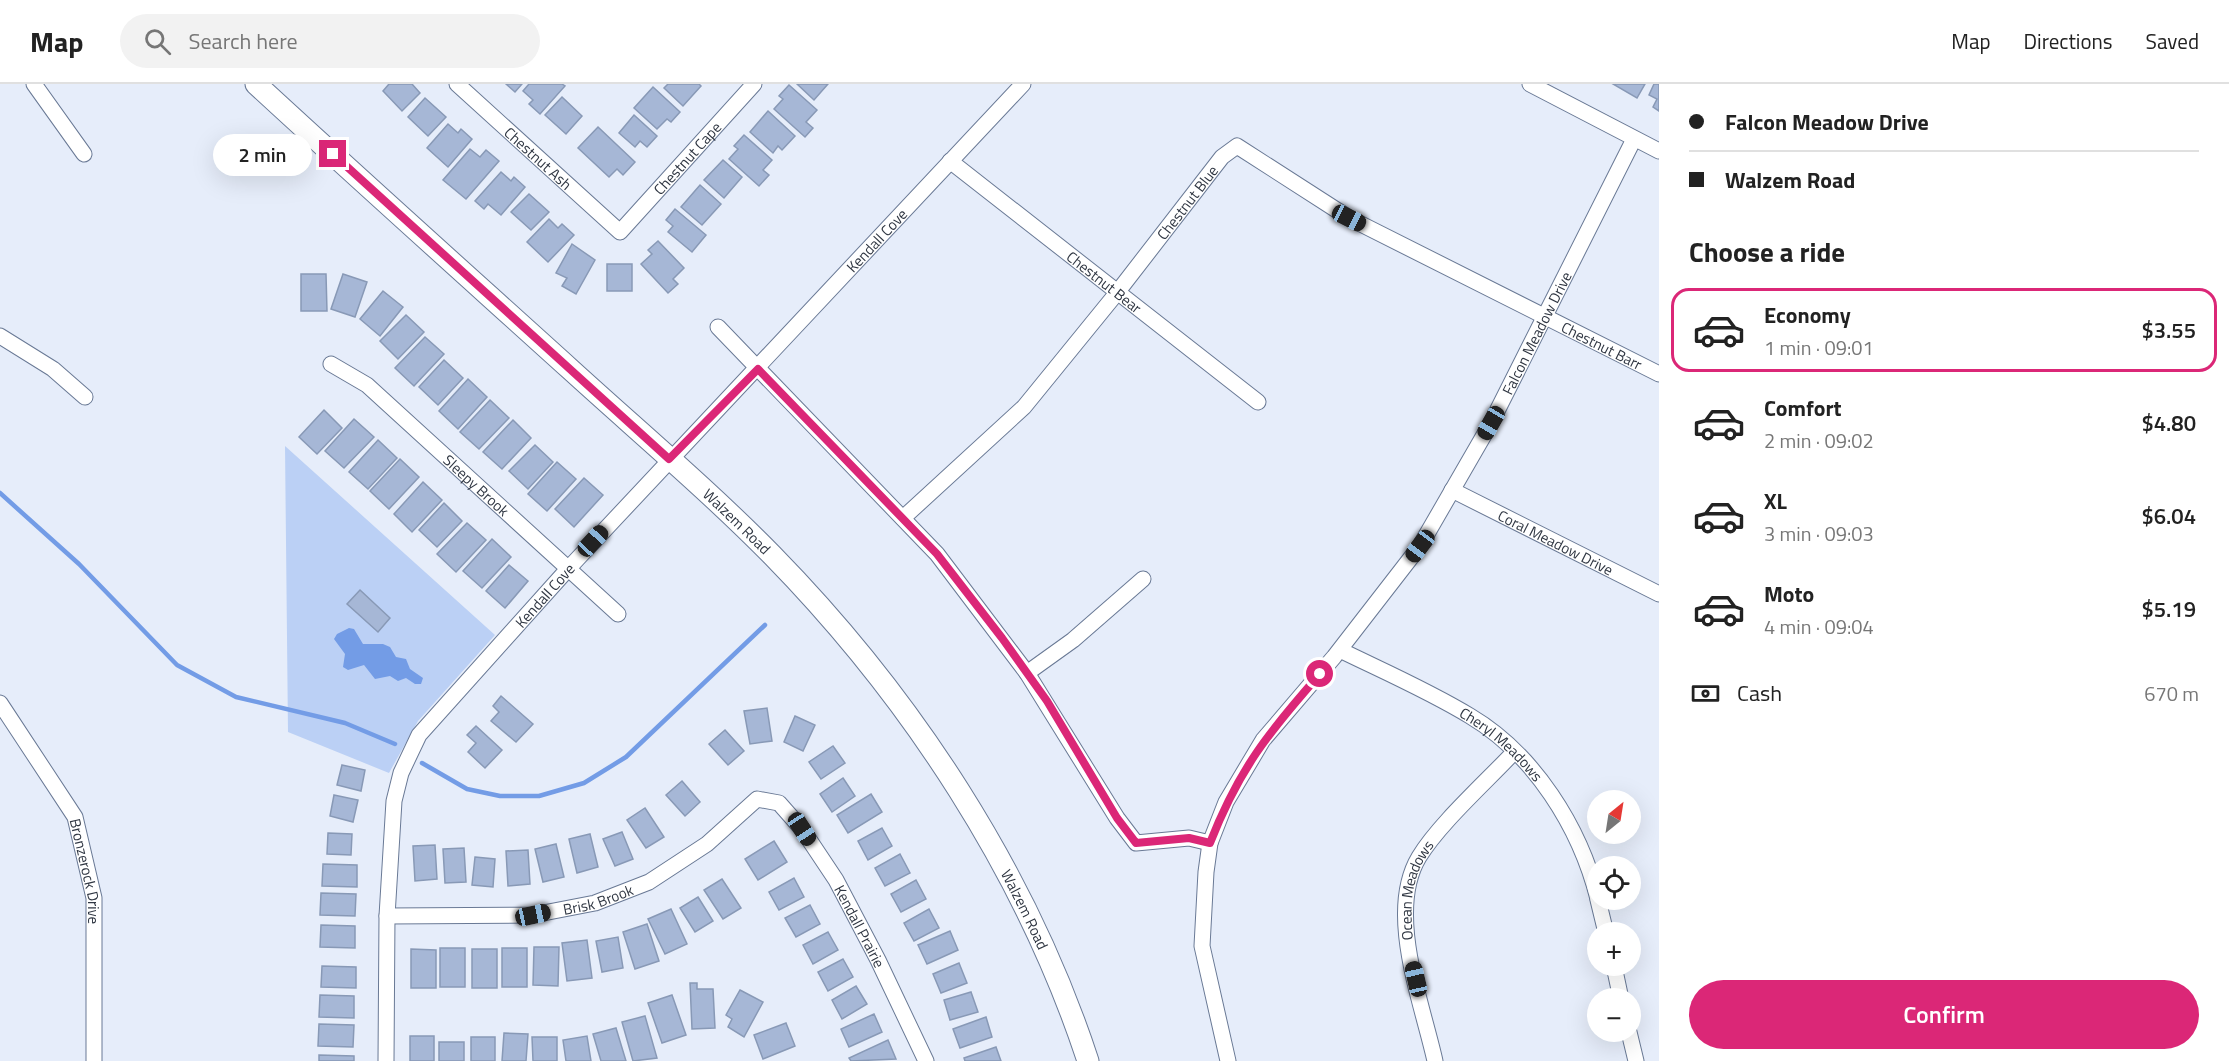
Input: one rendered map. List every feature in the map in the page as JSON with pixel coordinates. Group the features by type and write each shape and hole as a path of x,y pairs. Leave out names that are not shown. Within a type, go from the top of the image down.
{"street":[{"path":"34,84 84,154"},
{"name":"Walzem Road","path":"256,84 772,555 855,648 931,748 977,820 1008,875 1035,932 1088,1061"},
{"name":"Chestnut Ash","path":"457,84 620,232"},
{"name":"Chestnut Cape","path":"620,232 754,84"},
{"name":"Kendall Cove","path":"386,1061 387,916 394,801 411,748 432,718 669,459 758,369 1023,84"},
{"path":"1530,84 1659,151"},
{"name":"Falcon Meadow Drive","path":"1228,1061 1202,946 1210,843 1226,802 1257,749 1340,650 1420,546 1491,423 1634,139"},
{"name":"Chestnut Blue","path":"903,518 1024,407 1116,294 1222,157 1237,146 1349,218 1544,316"},
{"name":"Chestnut Bear","path":"950,161 1116,294 1258,402"},
{"name":"Chestnut Barr","path":"1544,316 1659,374"},
{"path":"718,327 937,554 1027,673 1117,818 1136,843 1189,838 1210,843"},
{"path":"0,336 53,369 85,397"},
{"name":"Sleepy Brook","path":"331,364 367,385 567,570 618,614"},
{"name":"Coral Meadow Drive","path":"1452,490 1659,594"},
{"path":"1027,673 1072,640 1143,579"},
{"name":"Cheryl Meadows","path":"1340,650 1470,716 1514,752 1544,785 1560,808 1577,841 1587,869"},
{"name":"Bronzerock Drive","path":"0,703 75,817 94,898 94,1061"},
{"name":"Ocean Meadows","path":"1435,1061 1407,938 1403,911 1406,889 1419,858 1432,840 1514,752"},
{"name":"Brisk Brook","path":"387,916 533,915 595,903 649,882 707,844 757,799 779,803"},
{"name":"Kendall Prairie","path":"779,803 802,829 836,880 878,960 926,1061"},
{"path":"1631,1042 1636,1061"}],"shaded area":[{"path":"285,446 495,635 418,721 389,773 288,732"}],"water":[{"path":"349,628 354,629 363,644 383,644 390,647 396,657 406,659 410,669 423,678 421,684 415,684 406,678 398,681 390,676 375,679 364,665 348,670 343,667 345,654 334,639 337,634"}],"building":[{"path":"389,84 412,84 420,93 402,111 383,91"},
{"path":"506,84 522,84 515,92"},
{"path":"529,84 562,84 565,86 540,114 529,104 533,100 523,91"},
{"path":"668,84 699,84 701,86 683,106 664,88"},
{"path":"797,84 828,84 814,100"},
{"path":"1613,84 1645,84 1637,98"},
{"path":"1654,84 1659,84 1659,111 1653,107 1657,99 1649,95"},
{"path":"789,85 817,110 806,122 813,128 805,137 774,109 783,99 779,96"},
{"path":"653,87 680,112 671,122 667,119 657,129 634,108"},
{"path":"562,97 582,116 566,134 545,115"},
{"path":"425,98 446,117 428,136 408,117"},
{"path":"768,111 795,136 782,150 778,146 773,153 750,132"},
{"path":"634,115 657,136 647,147 640,141 635,147 619,133"},
{"path":"448,124 458,133 461,129 472,139 448,167 427,148"},
{"path":"598,127 635,162 623,175 617,169 609,177 578,148"},
{"path":"744,135 772,160 763,170 769,175 759,186 729,159 738,149 734,146"},
{"path":"470,149 480,157 486,150 499,161 466,199 443,180"},
{"path":"723,160 742,177 724,198 704,180"},
{"path":"501,172 511,181 514,177 525,187 501,215 488,204 484,209 475,201"},
{"path":"700,185 721,204 702,225 681,207"},
{"path":"529,194 549,212 531,230 511,212"},
{"path":"675,209 706,235 692,252 668,232 673,226 666,220"},
{"path":"549,219 558,228 562,224 574,235 548,262 527,242"},
{"path":"658,241 684,268 673,279 678,284 668,293 641,264 652,254 648,250"},
{"path":"572,244 595,260 576,294 562,286 567,278 556,273"},
{"path":"607,264 632,264 632,291 607,291"},
{"path":"301,274 326,274 327,311 301,311"},
{"path":"343,274 367,282 355,317 331,309"},
{"path":"383,291 403,307 380,336 360,319"},
{"path":"406,315 424,332 398,359 380,341"},
{"path":"425,337 444,354 414,386 395,368"},
{"path":"444,360 463,378 438,405 419,387"},
{"path":"468,379 487,397 458,429 439,411"},
{"path":"490,400 509,418 479,449 460,432"},
{"path":"324,410 342,428 317,454 299,437"},
{"path":"354,419 374,437 344,468 325,451"},
{"path":"513,420 531,438 502,469 483,452"},
{"path":"378,440 397,458 368,489 349,472"},
{"path":"535,445 553,462 528,489 509,471"},
{"path":"400,459 419,477 389,509 370,491"},
{"path":"557,462 576,479 547,511 528,494"},
{"path":"584,478 603,495 574,527 555,509"},
{"path":"423,482 442,500 412,532 394,514"},
{"path":"444,503 462,521 437,547 419,530"},
{"path":"467,523 486,540 456,572 437,554"},
{"path":"492,539 511,557 482,588 463,571"},
{"path":"509,565 528,581 505,608 486,591"},
{"path":"360,590 390,618 378,632 347,604"},
{"path":"501,696 533,724 516,742 491,721 499,712 493,706"},
{"path":"767,708 772,741 750,744 744,711"},
{"path":"795,716 815,725 803,751 784,742"},
{"path":"476,726 502,750 485,768 468,752 476,743 467,735"},
{"path":"725,730 744,751 728,765 709,744"},
{"path":"833,746 845,763 821,779 809,762"},
{"path":"342,765 365,770 361,791 337,785"},
{"path":"843,778 855,796 832,812 820,794"},
{"path":"682,781 700,802 685,816 666,795"},
{"path":"871,794 882,812 848,833 837,815"},
{"path":"334,795 358,800 353,822 330,816"},
{"path":"645,808 664,837 646,848 627,820"},
{"path":"882,828 892,846 868,860 858,841"},
{"path":"622,832 633,859 615,866 603,839"},
{"path":"328,833 352,834 351,855 327,854"},
{"path":"590,834 598,867 577,873 569,839"},
{"path":"774,841 787,862 758,880 745,859"},
{"path":"556,844 564,877 543,882 535,849"},
{"path":"435,845 437,879 415,881 413,846"},
{"path":"464,848 466,882 445,883 443,849"},
{"path":"528,850 530,884 508,886 506,851"},
{"path":"900,854 910,873 885,886 875,868"},
{"path":"475,857 495,859 493,887 472,885"},
{"path":"323,864 357,865 357,887 322,886"},
{"path":"794,878 804,897 779,910 769,892"},
{"path":"722,879 741,908 723,919 704,890"},
{"path":"916,880 926,899 901,912 891,894"},
{"path":"321,893 356,894 355,916 320,915"},
{"path":"698,897 713,921 695,932 680,908"},
{"path":"810,905 820,924 796,937 785,918"},
{"path":"671,909 687,944 665,954 648,919"},
{"path":"929,909 939,928 914,941 904,923"},
{"path":"647,924 659,961 635,969 623,932"},
{"path":"321,925 355,926 355,948 320,947"},
{"path":"950,931 958,950 927,964 918,945"},
{"path":"828,932 838,950 813,964 803,945"},
{"path":"618,937 623,968 602,972 596,941"},
{"path":"587,940 592,978 567,981 562,943"},
{"path":"534,947 559,947 558,986 533,985"},
{"path":"440,948 465,948 465,987 440,987"},
{"path":"502,948 527,948 527,987 502,987"},
{"path":"411,949 436,950 436,988 411,988"},
{"path":"472,949 497,949 497,988 472,988"},
{"path":"843,959 853,977 828,991 818,972"},
{"path":"959,963 967,983 941,993 933,974"},
{"path":"322,966 356,967 356,988 321,987"},
{"path":"690,983 697,983 697,989 713,989 715,1028 692,1029"},
{"path":"856,986 867,1004 842,1019 832,1000"},
{"path":"740,990 763,1002 744,1037 728,1027 732,1019 726,1015"},
{"path":"971,992 978,1012 950,1020 944,1000"},
{"path":"320,995 354,996 354,1018 319,1017"},
{"path":"672,995 686,1035 662,1043 648,1003"},
{"path":"874,1014 882,1032 849,1047 841,1029"},
{"path":"645,1016 657,1058 633,1061 622,1022"},
{"path":"986,1017 992,1037 960,1048 953,1029"},
{"path":"786,1023 795,1046 763,1059 754,1035"},
{"path":"319,1024 354,1025 353,1047 318,1046"},
{"path":"616,1028 626,1061 601,1061 593,1034"},
{"path":"504,1033 528,1034 526,1061 502,1061"},
{"path":"410,1036 434,1036 434,1061 410,1061"},
{"path":"587,1036 591,1061 566,1061 563,1040"},
{"path":"471,1037 495,1037 495,1061 471,1061"},
{"path":"532,1037 557,1037 557,1061 533,1061"},
{"path":"888,1040 896,1059 851,1061 849,1058"},
{"path":"439,1042 464,1042 464,1061 439,1061"},
{"path":"996,1047 1001,1061 965,1061 964,1058"},
{"path":"319,1055 354,1056 354,1061 319,1061"}],"waterway":[{"path":"0,493 79,564 177,665 236,697 345,723 395,744"},
{"path":"422,763 467,789 500,796 539,796 584,783 626,757 765,625"}],"route":[{"path":"333,154 669,459 758,369 937,554 1047,701 1117,818 1136,843 1189,838 1210,843 1226,802 1244,768 1263,740 1320,674"}]}
